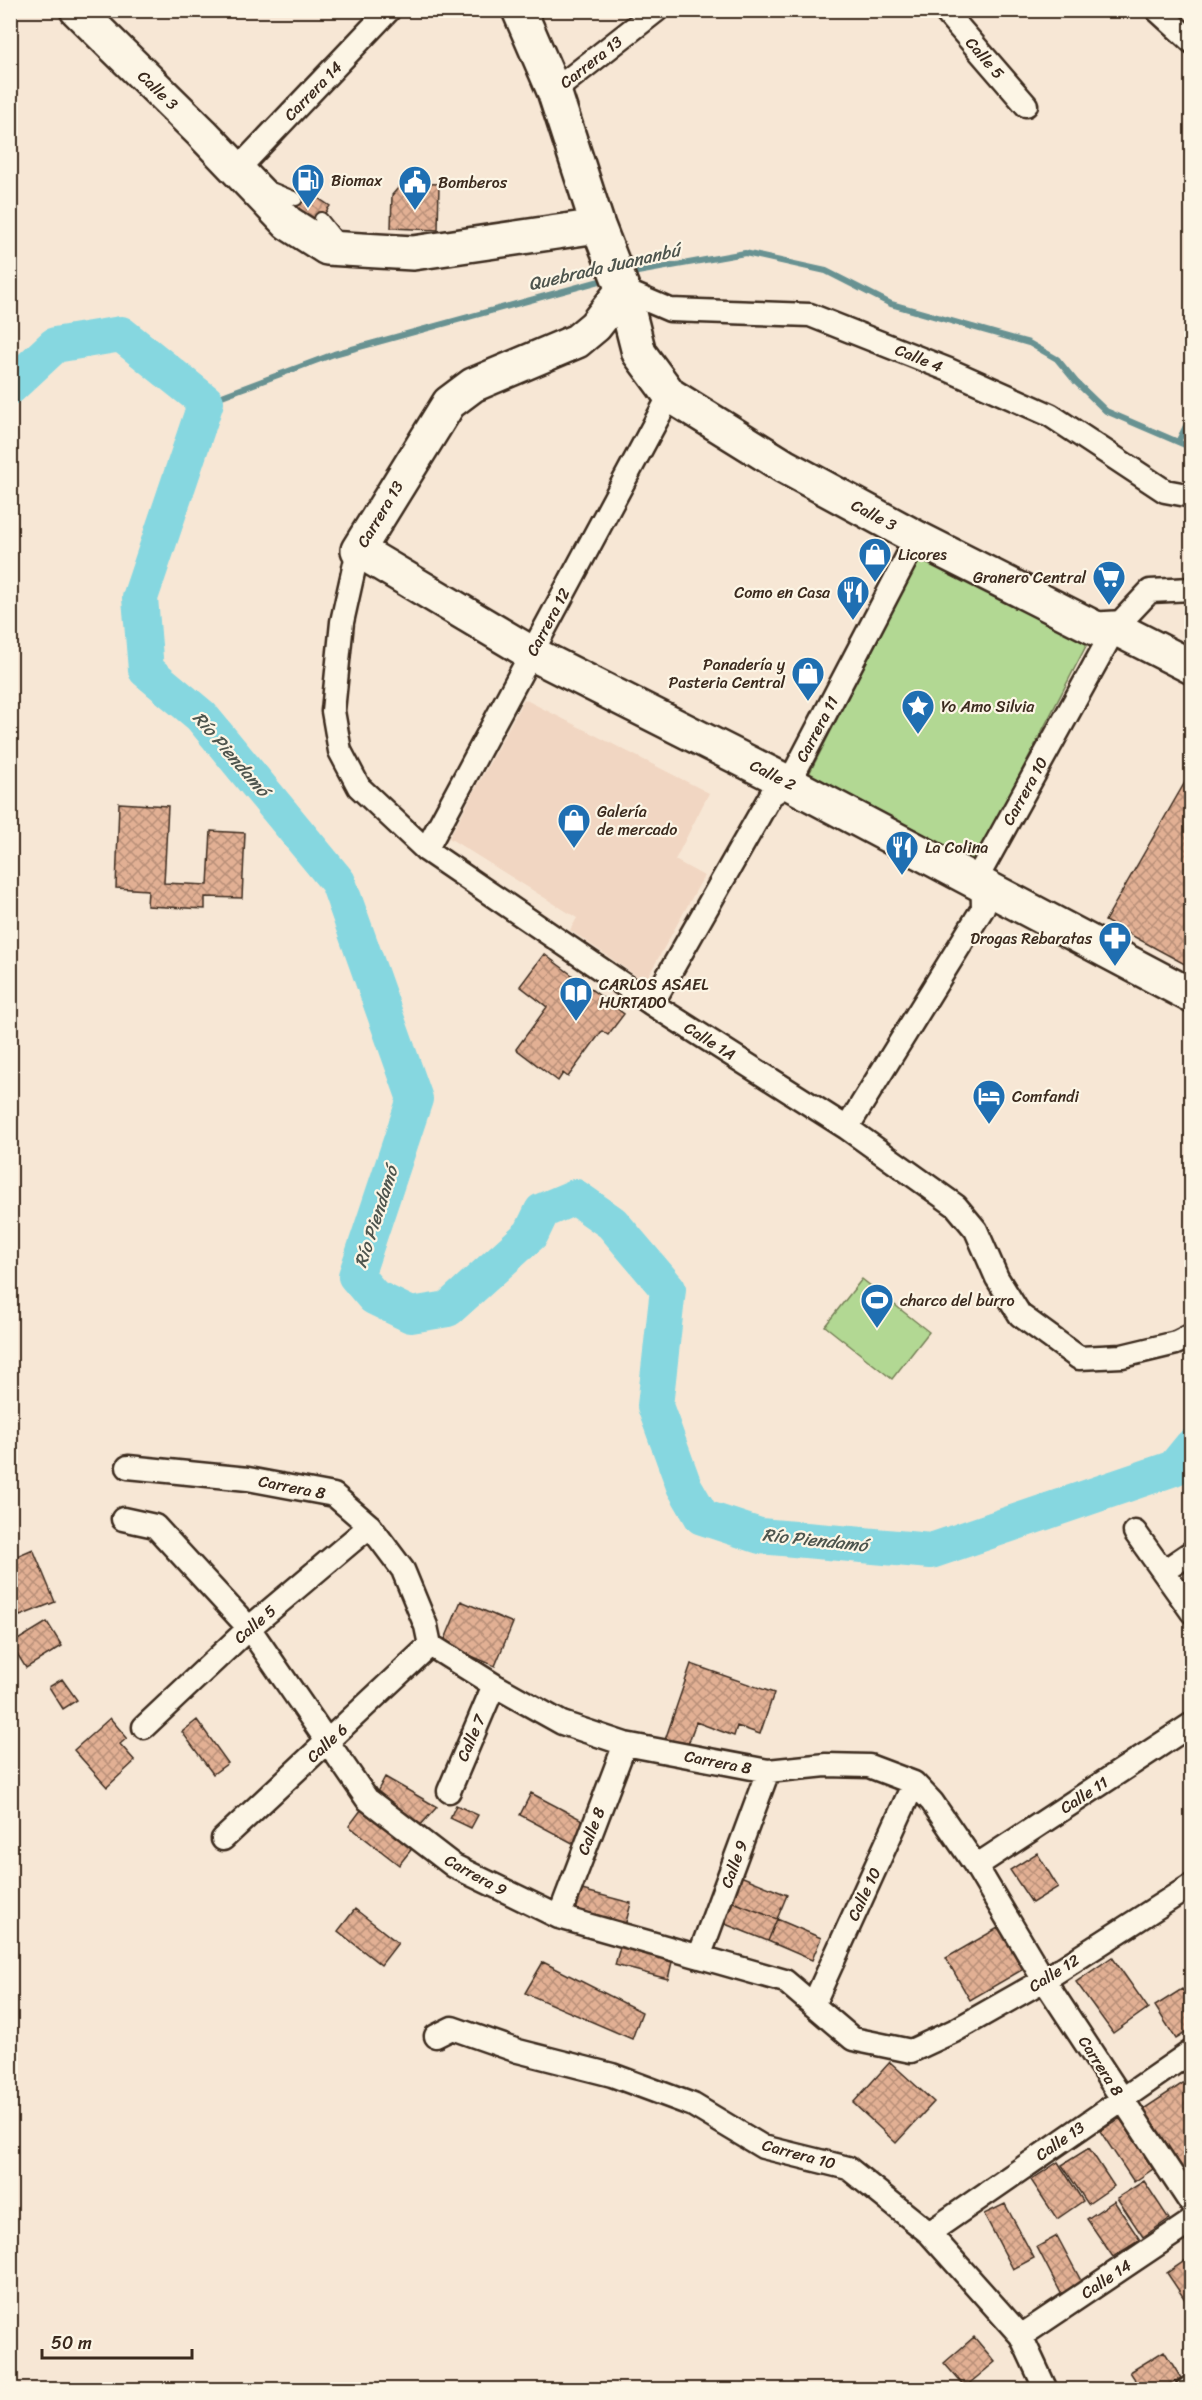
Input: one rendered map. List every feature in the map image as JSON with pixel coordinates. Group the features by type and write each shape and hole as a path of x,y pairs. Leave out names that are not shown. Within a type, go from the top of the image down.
{"main road":[{"name":"Calle 3","path":"77,10 202,133 288,223 327,248 412,253 601,231 622,286 639,353 670,395 784,466 917,538 1096,629 1116,628 1191,666"},
{"path":"519,10 554,91 601,231"},
{"name":"Carrera 13","path":"358,550 449,403 473,385 577,341 595,326 622,286"},
{"name":"Calle 2","path":"358,550 531,653 789,783 1191,996"}],"street":[{"name":"Carrera 14","path":"244,179 389,10"},
{"name":"Carrera 13","path":"554,91 657,10"},
{"name":"Calle 5","path":"944,10 1026,105"},
{"path":"1167,14 1191,42"},
{"name":"Calle 4","path":"622,286 670,310 810,315 949,370 1050,415 1165,491 1191,496"},
{"name":"Carrera 12","path":"426,850 670,395"},
{"name":"Carrera 11","path":"652,1004 771,795 789,783 917,538"},
{"name":"Carrera 13","path":"358,550 342,622 333,711 336,738 348,770 358,787 426,850"},
{"name":"Carrera 10","path":"847,1128 983,909 982,869 1116,628 1150,591 1191,589"},
{"name":"Calle 1A","path":"426,850 652,1004 847,1128 956,1206 976,1230 997,1278 1020,1315 1079,1358 1122,1356 1176,1343 1191,1335"},
{"name":"Carrera 8","path":"128,1467 248,1479 334,1495 370,1526 404,1570 426,1626 430,1645 494,1685 562,1723 625,1744 768,1771 826,1765 869,1766 915,1783 932,1802 976,1866 1044,1980 1191,2205"},
{"name":"Carrera 9","path":"123,1519 155,1526 249,1628 367,1799 454,1866 558,1917 785,1981 853,2039 911,2051"},
{"name":"Calle 5","path":"144,1727 249,1628 370,1526"},
{"path":"1135,1532 1191,1611"},
{"path":"1164,1571 1191,1552"},
{"name":"Calle 6","path":"223,1839 430,1645"},
{"name":"Calle 7","path":"449,1791 494,1685"},
{"name":"Calle 11","path":"976,1866 1191,1724"},
{"name":"Calle 8","path":"558,1917 625,1744"},
{"name":"Calle 9","path":"699,1957 768,1771"},
{"name":"Calle 10","path":"813,2005 915,1783"},
{"name":"Calle 12","path":"911,2051 954,2031 1044,1980 1191,1885"},
{"name":"Carrera 10","path":"436,2036 452,2028 518,2051 612,2075 693,2105 763,2147 848,2168 929,2234 1021,2336 1046,2390"},
{"name":"Calle 13","path":"929,2234 1191,2050"},
{"name":"Calle 14","path":"1021,2336 1191,2221"},
{"path":"1187,2390 1191,2386"}],"lane":[{"path":"244,179 296,199"},
{"path":"321,219 345,250"}],"shaded area":[{"name":"Galería de mercado","path":"524,699 709,793 675,860 704,876 645,982 570,930 577,918 449,838"}],"green space":[{"path":"920,557 1087,644 975,861 809,774"},
{"name":"charco del burro","path":"862,1279 929,1332 892,1379 825,1326"}],"building":[{"name":"Bomberos","path":"412,183 439,184 438,230 391,228 392,195 399,187"},
{"name":"Biomax","path":"303,188 330,206 313,230 287,211"},
{"path":"1192,770 1192,968 1105,921"},
{"path":"119,803 168,806 164,883 208,885 211,831 245,833 242,898 205,897 205,909 147,906 148,890 116,888"},
{"name":"CARLOS ASAEL HURTADO","path":"544,954 624,1014 608,1035 602,1031 568,1077 563,1073 558,1081 516,1049 547,1007 520,986"},
{"path":"33,1549 55,1602 20,1616 10,1592 10,1559"},
{"path":"461,1601 513,1623 495,1666 443,1644"},
{"path":"47,1622 62,1646 26,1668 11,1644"},
{"path":"691,1664 774,1693 760,1734 737,1726 734,1736 696,1722 687,1747 665,1740"},
{"path":"62,1679 77,1700 63,1709 49,1687"},
{"path":"110,1718 127,1738 120,1744 135,1761 107,1787 74,1750"},
{"path":"197,1720 228,1763 213,1774 182,1732"},
{"path":"385,1777 437,1807 419,1827 377,1792"},
{"path":"531,1793 590,1824 578,1846 520,1815"},
{"path":"456,1805 478,1815 471,1828 450,1818"},
{"path":"364,1806 414,1846 399,1865 349,1826"},
{"path":"1037,1853 1058,1887 1032,1903 1010,1870"},
{"path":"738,1875 787,1895 777,1919 728,1900"},
{"path":"582,1890 631,1903 624,1930 574,1917"},
{"path":"728,1900 777,1919 768,1941 720,1922"},
{"path":"355,1909 398,1943 381,1965 338,1931"},
{"path":"777,1919 821,1938 812,1960 768,1941"},
{"path":"1003,1925 1027,1967 970,2000 946,1958"},
{"path":"622,1940 674,1953 668,1979 615,1965"},
{"path":"1112,1957 1148,2008 1113,2033 1076,1982"},
{"path":"543,1962 642,2012 632,2039 525,1993"},
{"path":"1182,1989 1192,2004 1192,2029 1176,2039 1155,2006"},
{"path":"890,2062 934,2102 896,2143 853,2103"},
{"path":"1186,2081 1192,2090 1192,2186 1142,2110"},
{"path":"1120,2118 1153,2169 1134,2182 1100,2131"},
{"path":"1089,2148 1114,2186 1088,2204 1062,2165"},
{"path":"1058,2162 1083,2201 1057,2219 1031,2180"},
{"path":"1144,2181 1169,2219 1143,2237 1117,2198"},
{"path":"1114,2201 1140,2240 1113,2257 1087,2219"},
{"path":"1005,2204 1034,2258 1013,2269 984,2214"},
{"path":"1057,2236 1086,2290 1065,2301 1037,2247"},
{"path":"1192,2256 1192,2310 1167,2273"},
{"path":"974,2337 995,2362 965,2387 944,2363"},
{"path":"1164,2351 1181,2378 1162,2390 1142,2390 1130,2372"}],"waterway":[{"name":"Quebrada Juananbú","path":"626,274 745,253 826,271 891,304 1029,343 1057,359 1076,382 1106,411 1192,448"},
{"name":"Quebrada Juananbú","path":"206,402 334,354 607,279"},
{"name":"Río Piendamó","path":"10,387 55,345 121,334 206,402 140,598 146,670 201,716 338,882 415,1099 356,1276 374,1297 411,1315 448,1309 531,1234 542,1211 575,1197 612,1223 668,1289 655,1406 684,1486 702,1517 760,1536 931,1551 1174,1468 1192,1446"},
{"path":"1178,442 1192,414"}],"place":[{"name":"Biomax","path":"308,209"},
{"name":"Bomberos","path":"415,211"},
{"name":"Licores","path":"875,583"},
{"name":"Granero Central","path":"1109,606"},
{"name":"Como en Casa","path":"853,621"},
{"name":"Panadería y Pasteria Central","path":"808,702"},
{"name":"Yo Amo Silvia","path":"918,735"},
{"name":"Galería de mercado","path":"574,849"},
{"name":"La Colina","path":"902,876"},
{"name":"Drogas Rebaratas","path":"1115,967"},
{"name":"CARLOS ASAEL HURTADO","path":"576,1022"},
{"name":"Comfandi","path":"989,1125"},
{"name":"charco del burro","path":"877,1329"}]}
